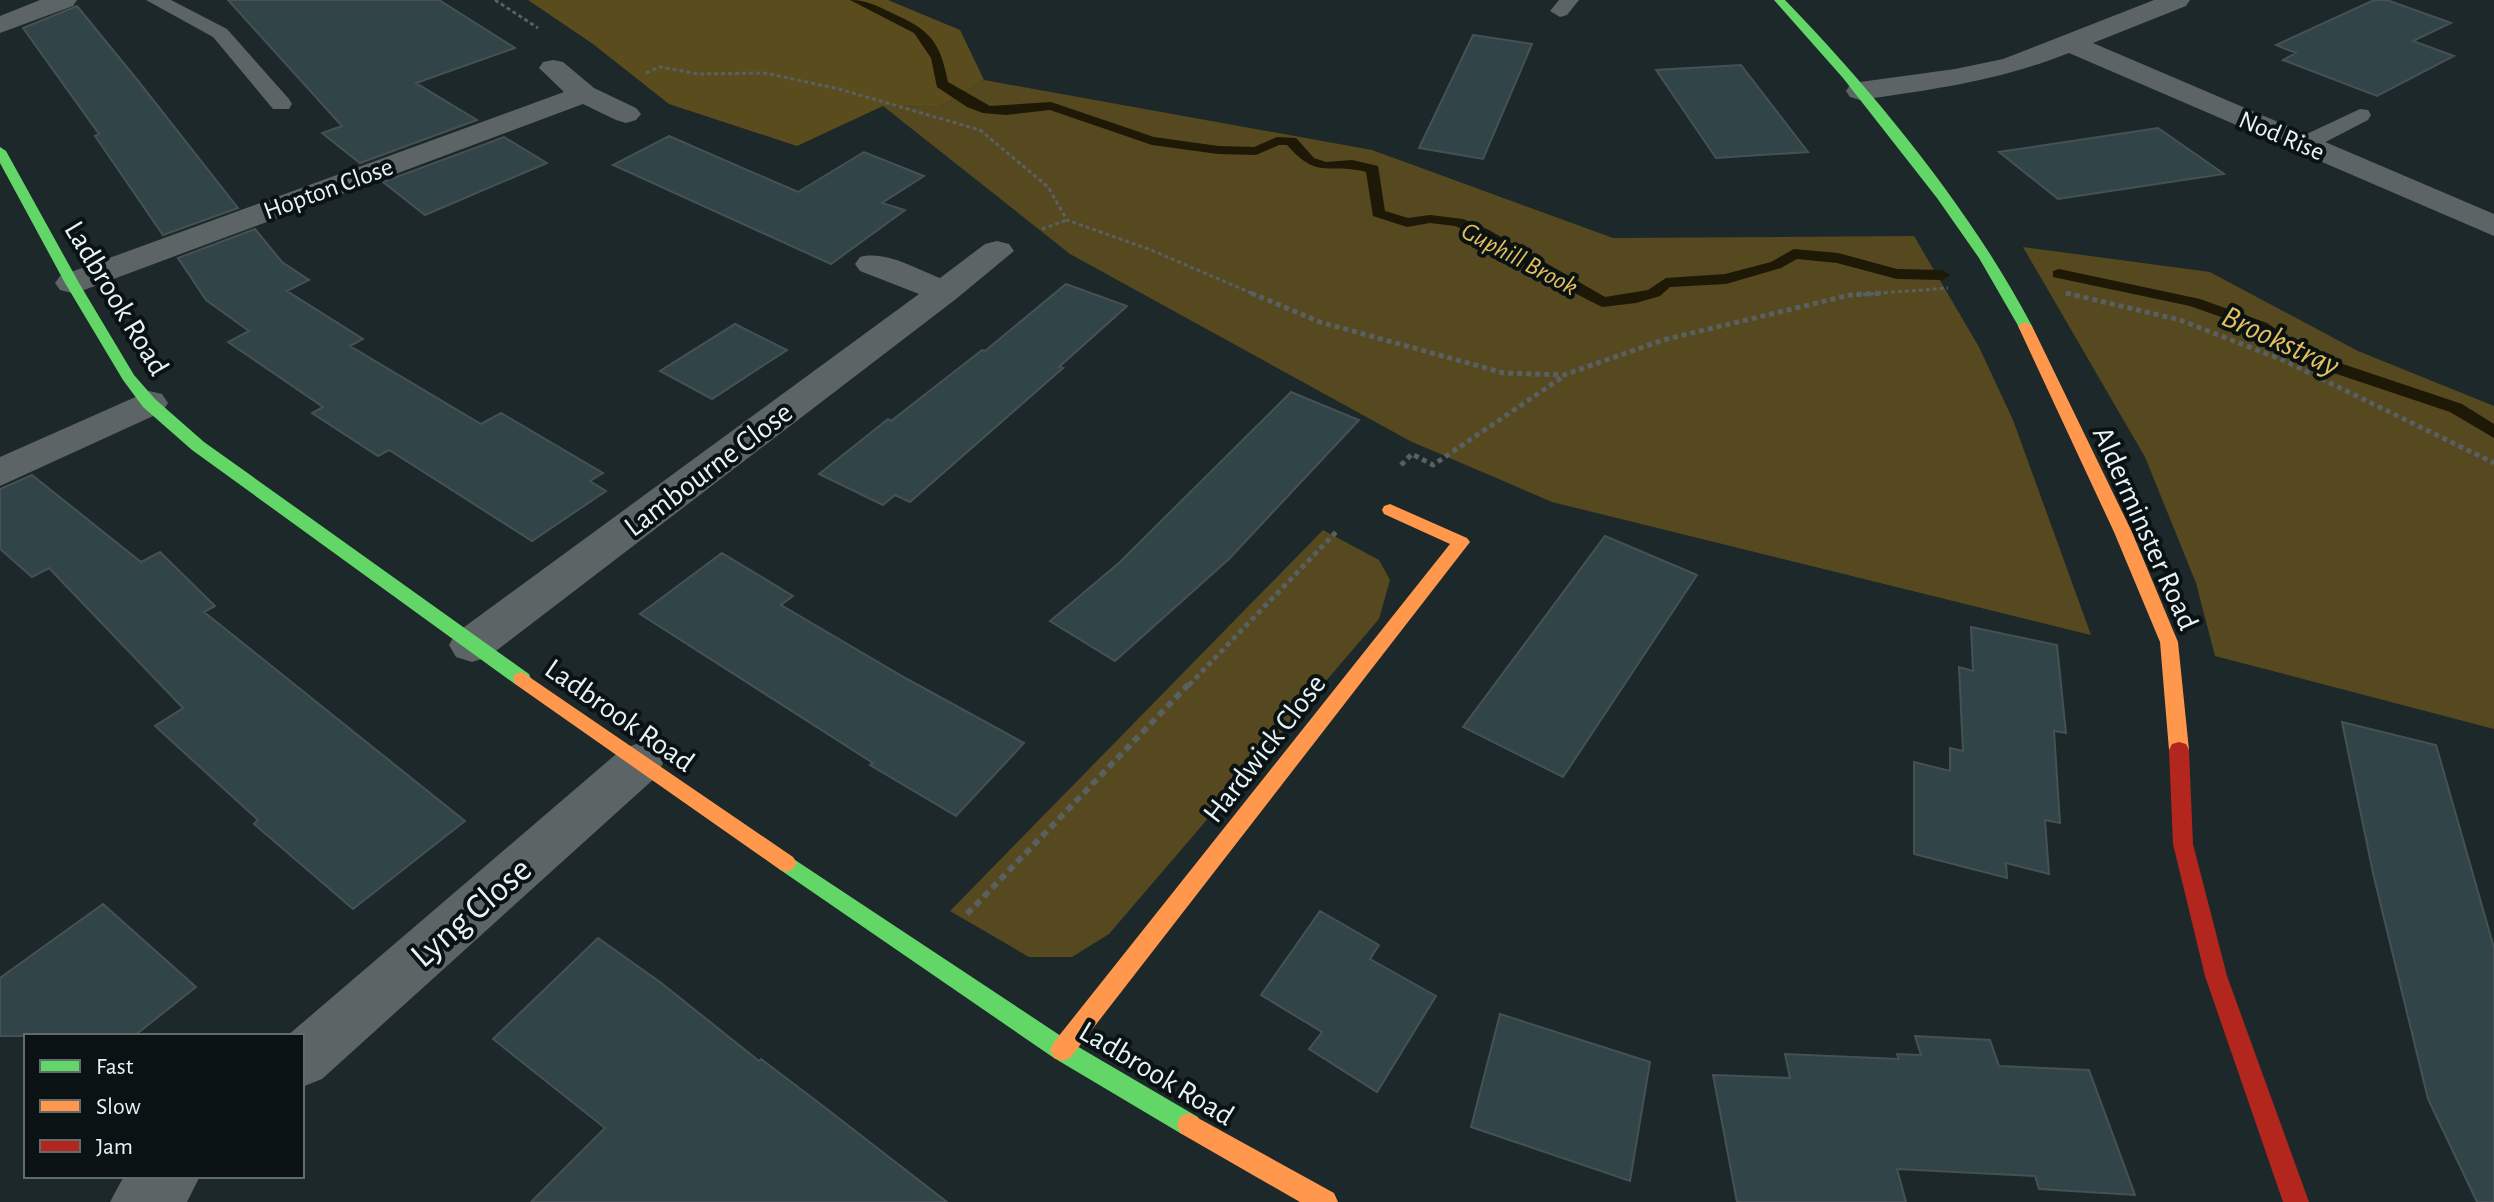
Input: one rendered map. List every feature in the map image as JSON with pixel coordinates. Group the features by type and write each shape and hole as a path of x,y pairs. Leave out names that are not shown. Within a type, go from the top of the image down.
{"street":[{"path":"0,25 64,0"},
{"name":"Alderminster Road","path":"1779,0 1832,54 1968,228 2006,287 2123,532 2169,642 2179,749 2183,844 2216,976 2296,1202"},
{"path":"1860,91 1955,78 2011,66 2162,2"},
{"name":"Nod Rise","path":"2070,43 2494,226"},
{"path":"553,68 584,94 626,114"},
{"name":"Hopton Close","path":"72,283 584,94"},
{"name":"Ladbrook Road","path":"0,151 72,283 128,377 149,403 198,446 639,763 1062,1050 1304,1197"},
{"name":"Lambourne Close","path":"472,645 997,251"},
{"path":"872,264 944,292"},
{"path":"0,473 149,403"},
{"name":"Hardwick Close","path":"1062,1050 1461,542 1390,510"},
{"name":"Lyng Close","path":"304,1058 639,763"},
{"path":"141,1202 168,1178"}],"lane":[{"path":"156,0 220,33 281,104"},
{"path":"2304,144 2360,115"}],"path":[{"path":"495,0 504,6"},
{"path":"584,94 660,67 698,74 765,73 928,114 980,130 1048,187 1067,220 1151,250 1320,322 1504,373 1564,375"},
{"path":"1390,477 1412,454 1433,465 1564,375 1663,340 1850,295 2006,287 2079,294 2180,320 2285,361 2494,463"},
{"path":"925,957 1345,523"}],"shaded area":[{"path":"528,0 888,0 960,30 984,80 940,107 883,106 797,146 669,104 593,44"},
{"path":"984,80 1372,150 1613,238 1914,236 1979,347 2013,420 2091,635 1552,502 1410,441 1070,254 883,106 940,107"},
{"path":"2023,247 2210,272 2358,351 2494,406 2494,729 2215,656 2196,583 2145,457"},
{"path":"1323,530 1379,560 1390,580 1379,619 1109,934 1072,957 1029,957 950,911"}],"building":[{"path":"228,0 439,0 515,48 416,83 477,120 360,163 322,133 342,126"},
{"path":"2374,0 2387,0 2451,23 2413,41 2454,56 2377,96 2283,60 2296,53 2276,45"},
{"path":"77,6 238,208 163,235 95,136 99,134 23,28"},
{"path":"1473,35 1532,44 1483,159 1419,148"},
{"path":"1741,65 1808,152 1716,158 1656,70"},
{"path":"2158,128 2224,174 2058,199 1999,152"},
{"path":"669,136 798,192 864,152 924,176 882,203 905,210 831,264 613,165"},
{"path":"504,137 547,163 425,215 383,182"},
{"path":"255,229 282,262 309,280 287,291 363,339 350,346 481,424 501,413 603,473 590,481 606,491 532,541 389,450 378,456 312,413 323,407 228,342 249,331 206,300 178,258"},
{"path":"1066,284 1127,306 1059,367 1063,368 910,502 895,495 883,505 819,474 888,419 891,421 982,350 985,351"},
{"path":"735,324 787,350 712,399 660,371"},
{"path":"1291,392 1359,420 1229,559 1115,661 1050,621 1120,562"},
{"path":"32,475 141,562 160,552 215,606 204,612 465,821 353,909 254,824 258,820 155,726 183,708 49,568 32,577 0,549 0,489"},
{"path":"1605,536 1697,575 1563,777 1463,727"},
{"path":"722,553 793,596 781,605 1024,743 956,816 870,765 873,763 640,614"},
{"path":"1971,627 2057,645 2066,733 2054,731 2060,823 2045,820 2049,874 2006,863 2007,878 1914,854 1914,762 1950,771 1950,748 1963,751 1959,667 1973,671"},
{"path":"2342,722 2436,745 2494,948 2494,1202 2477,1202 2428,1099 2373,873"},
{"path":"103,904 196,987 137,1034 0,1036 0,978"},
{"path":"1320,911 1379,945 1370,959 1436,996 1377,1092 1309,1049 1322,1032 1261,995"},
{"path":"598,938 947,1202 531,1202 605,1128 493,1039"},
{"path":"1500,1014 1650,1062 1630,1181 1471,1127"},
{"path":"1915,1036 1990,1040 1999,1066 2089,1070 2135,1195 2039,1189 2035,1176 1897,1169 1906,1202 1737,1202 1713,1075 1790,1078 1785,1054 1899,1059 1897,1054 1921,1055"}],"waterway":[{"name":"Guphill Brook","path":"856,0 919,30 937,58 942,84 980,107 1006,111 1051,106 1152,141 1218,150 1256,151 1277,141 1291,141 1309,161 1325,166 1352,164 1373,169 1378,213 1407,223 1430,219 1458,222 1484,233 1602,302 1630,300 1654,293 1666,283 1726,279 1776,265 1794,254 1838,258 1897,274 1942,275"},
{"name":"Brookstray","path":"2059,274 2194,302 2261,326 2307,358 2456,408 2494,432"}],"traffic: fast":[{"path":"1779,0 1847,75 1942,195 1986,258 2025,326"},
{"path":"0,151 72,283 128,377 149,403 198,446 522,679"},
{"path":"786,863 1062,1050 1189,1125"}],"traffic: slow":[{"path":"2025,326 2123,532 2169,642 2179,750"},
{"path":"1062,1050 1461,542 1390,510"},
{"path":"522,679 786,863"},
{"path":"1189,1125 1325,1202"}],"traffic: jam":[{"path":"2179,750 2183,844 2216,976 2296,1202"}]}
